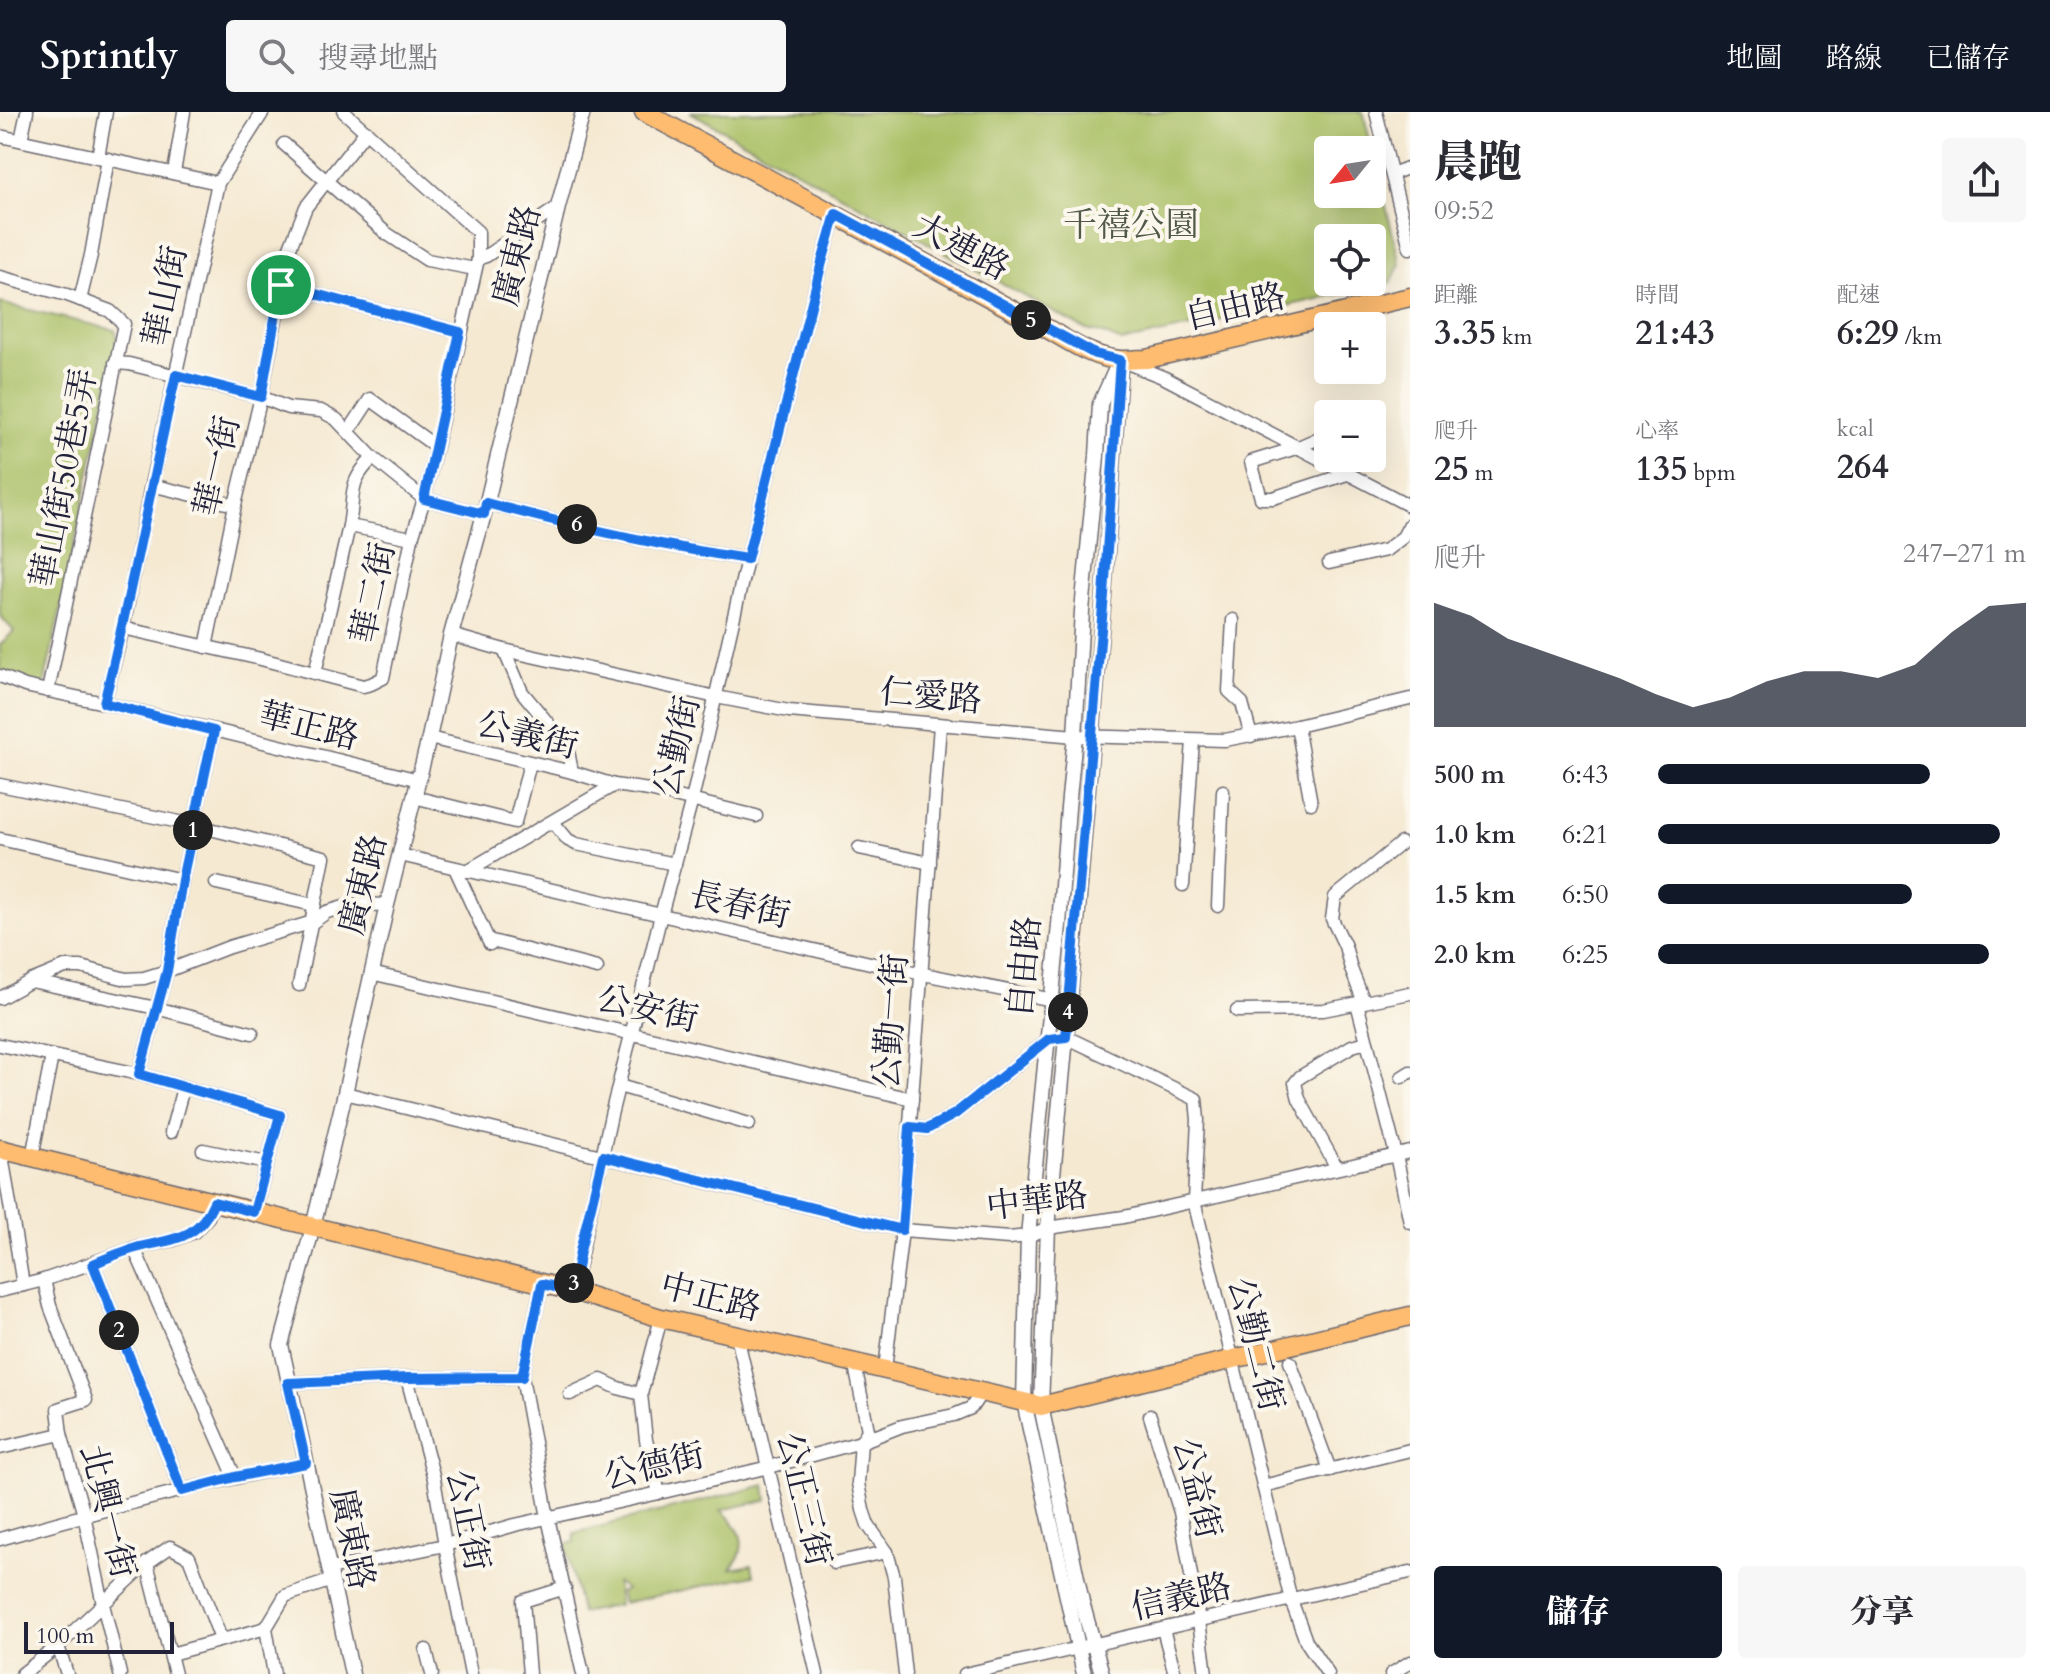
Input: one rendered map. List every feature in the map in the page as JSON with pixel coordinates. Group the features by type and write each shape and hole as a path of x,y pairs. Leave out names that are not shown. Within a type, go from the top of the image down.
{"main road":[{"name":"大連路","path":"644,112 1095,354 1120,360"},
{"name":"自由路","path":"1120,360 1147,359 1410,297"},
{"name":"中正路","path":"1,1149 573,1291 661,1318 1032,1404 1232,1360 1410,1316"}],"street":[{"path":"21,140 27,112"},
{"path":"0,277 80,300 91,255 106,112"},
{"path":"174,173 184,112"},
{"path":"0,136 218,183 263,112"},
{"name":"華二街","path":"123,628 363,686 383,678 476,264 478,232 344,112"},
{"name":"廣東路","path":"352,1674 281,1345 313,1227 451,635 583,112"},
{"path":"1376,112 1410,248"},
{"name":"華一街","path":"206,647 261,397 289,250 306,207 366,131"},
{"path":"284,144 386,233 427,260 476,264 558,207"},
{"path":"1392,174 1410,167"},
{"name":"華山街","path":"104,703 123,628 151,485 218,183"},
{"name":"公勤街","path":"573,1291 631,1032 692,800 747,559 836,214"},
{"path":"281,285 460,332"},
{"name":"華山街50巷5弄","path":"48,691 124,324 110,311 80,300"},
{"name":"大連路","path":"1120,360 1165,378 1410,506"},
{"name":"自由路","path":"1084,1674 1032,1404 1028,1236 1053,1000 1100,404 1120,360"},
{"name":"自由路","path":"1102,1674 1032,1404 1104,595 1120,360"},
{"path":"115,363 261,397 288,408 321,411 336,419 373,458 424,499 570,523 646,542 747,559"},
{"path":"349,431 370,399 435,446"},
{"path":"1314,440 1251,462 1261,498 1273,498 1347,474"},
{"path":"315,673 349,526 353,486 359,471 373,458"},
{"path":"151,485 235,505"},
{"path":"1329,563 1386,550 1403,537 1410,524"},
{"path":"349,526 412,538"},
{"path":"1233,620 1229,691 1242,703 1251,736"},
{"name":"仁愛路","path":"451,635 504,650 789,711 1075,736 1225,740 1410,699"},
{"path":"504,650 522,692 567,746 572,772"},
{"name":"華正路","path":"0,676 25,686 419,780"},
{"name":"公勤一街","path":"885,1369 902,1230 940,725"},
{"path":"1297,726 1311,803"},
{"path":"139,1074 167,971 182,880 214,731"},
{"name":"公義街","path":"429,738 614,785 649,790 756,816"},
{"path":"1183,885 1193,740"},
{"path":"414,797 515,822 530,763"},
{"path":"0,785 194,825 324,857 299,985"},
{"name":"公義街","path":"461,870 553,822 614,785"},
{"path":"1218,906 1223,791"},
{"path":"553,822 568,840 576,844 675,864"},
{"path":"0,839 182,880"},
{"path":"1401,843 1335,897 1332,919 1345,946 1360,1002 1410,1222"},
{"path":"859,848 930,863"},
{"name":"長春街","path":"400,855 921,973 1069,1002"},
{"path":"461,870 490,944 597,968"},
{"path":"216,883 314,905"},
{"path":"0,998 65,967 81,967 126,979 144,978 229,947 313,922 327,912 354,904 387,905"},
{"name":"公安街","path":"371,973 912,1099"},
{"path":"31,981 252,1033"},
{"path":"1237,1011 1323,1010 1410,993"},
{"path":"910,1127 927,1129 955,1114 1049,1039 1066,1037"},
{"name":"公勤二街","path":"1066,1037 1196,1099 1198,1120 1194,1201 1291,1600 1306,1641 1328,1674"},
{"path":"1337,1168 1299,1099 1295,1083 1352,1046 1367,1042"},
{"path":"0,1045 139,1074 280,1115 254,1212"},
{"path":"32,1157 52,1056"},
{"path":"619,1086 749,1124"},
{"path":"171,1132 183,1088"},
{"name":"中華路","path":"345,1093 902,1230 1009,1238 1028,1236 1048,1228 1124,1217 1410,1152"},
{"path":"1,1149 23,1285"},
{"path":"203,1150 267,1163"},
{"path":"0,1291 194,1232 208,1217 214,1202"},
{"path":"134,1248 235,1477"},
{"path":"93,1264 182,1491"},
{"path":"44,1280 50,1306 86,1400 58,1409 61,1434"},
{"path":"542,1284 522,1377 548,1518 583,1674"},
{"path":"659,1493 646,1440 641,1394 661,1318"},
{"name":"公正三街","path":"737,1336 817,1674"},
{"path":"854,1361 868,1430 861,1442 858,1483 868,1525 887,1552 894,1577 905,1674"},
{"path":"1290,1362 1330,1470"},
{"path":"288,1383 522,1377"},
{"name":"公正街","path":"407,1378 430,1463 471,1674"},
{"path":"570,1394 601,1380 641,1394"},
{"name":"公德街","path":"266,1628 285,1596 331,1575 515,1525 769,1467 861,1442 902,1426 954,1415 971,1408 981,1393"},
{"name":"公益街","path":"1150,1416 1180,1512 1206,1674"},
{"name":"北興一街","path":"0,1448 61,1434 84,1515 103,1604 22,1674"},
{"path":"1263,1486 1410,1450"},
{"path":"0,1539 235,1477 306,1463"},
{"path":"120,1674 103,1604 147,1563 170,1547 189,1557 221,1639"},
{"path":"834,1563 887,1552"},
{"path":"147,1563 175,1674"},
{"name":"信義路","path":"965,1674 1410,1572"},
{"path":"529,1674 523,1601 565,1588"},
{"path":"171,1654 266,1628 274,1674"},
{"path":"1163,1629 1175,1674"},
{"path":"58,1646 67,1674"},
{"path":"426,1650 432,1674"},
{"path":"1391,1674 1410,1662"}],"green space":[{"name":"千禧公園","path":"690,112 1363,112 1369,136 1314,136 1314,208 1386,206 1400,264 1391,283 1386,284 1386,224 1314,224 1314,296 1332,296 1122,342 1086,330"},
{"path":"0,303 115,330 118,340 43,690 0,671 0,645 14,631 0,616"},
{"path":"765,1485 767,1500 721,1510 734,1524 741,1538 740,1553 731,1569 752,1565 754,1575 623,1603 620,1592 626,1590 616,1582 619,1605 581,1613 566,1544 575,1542 574,1533"}],"route":[{"path":"836,214 1095,354 1120,360 1104,595 1066,1037 1049,1039 955,1114 927,1129 910,1127 902,1230 603,1156 573,1291 542,1284 522,1377 288,1383 306,1463 182,1491 93,1264 134,1248 194,1232 208,1217 214,1202 254,1212 280,1115 139,1074 167,971 182,880 214,731 104,703 123,628 176,375 261,397 281,285 460,332 424,499 484,514 486,503 646,542 747,559 836,214"}]}
